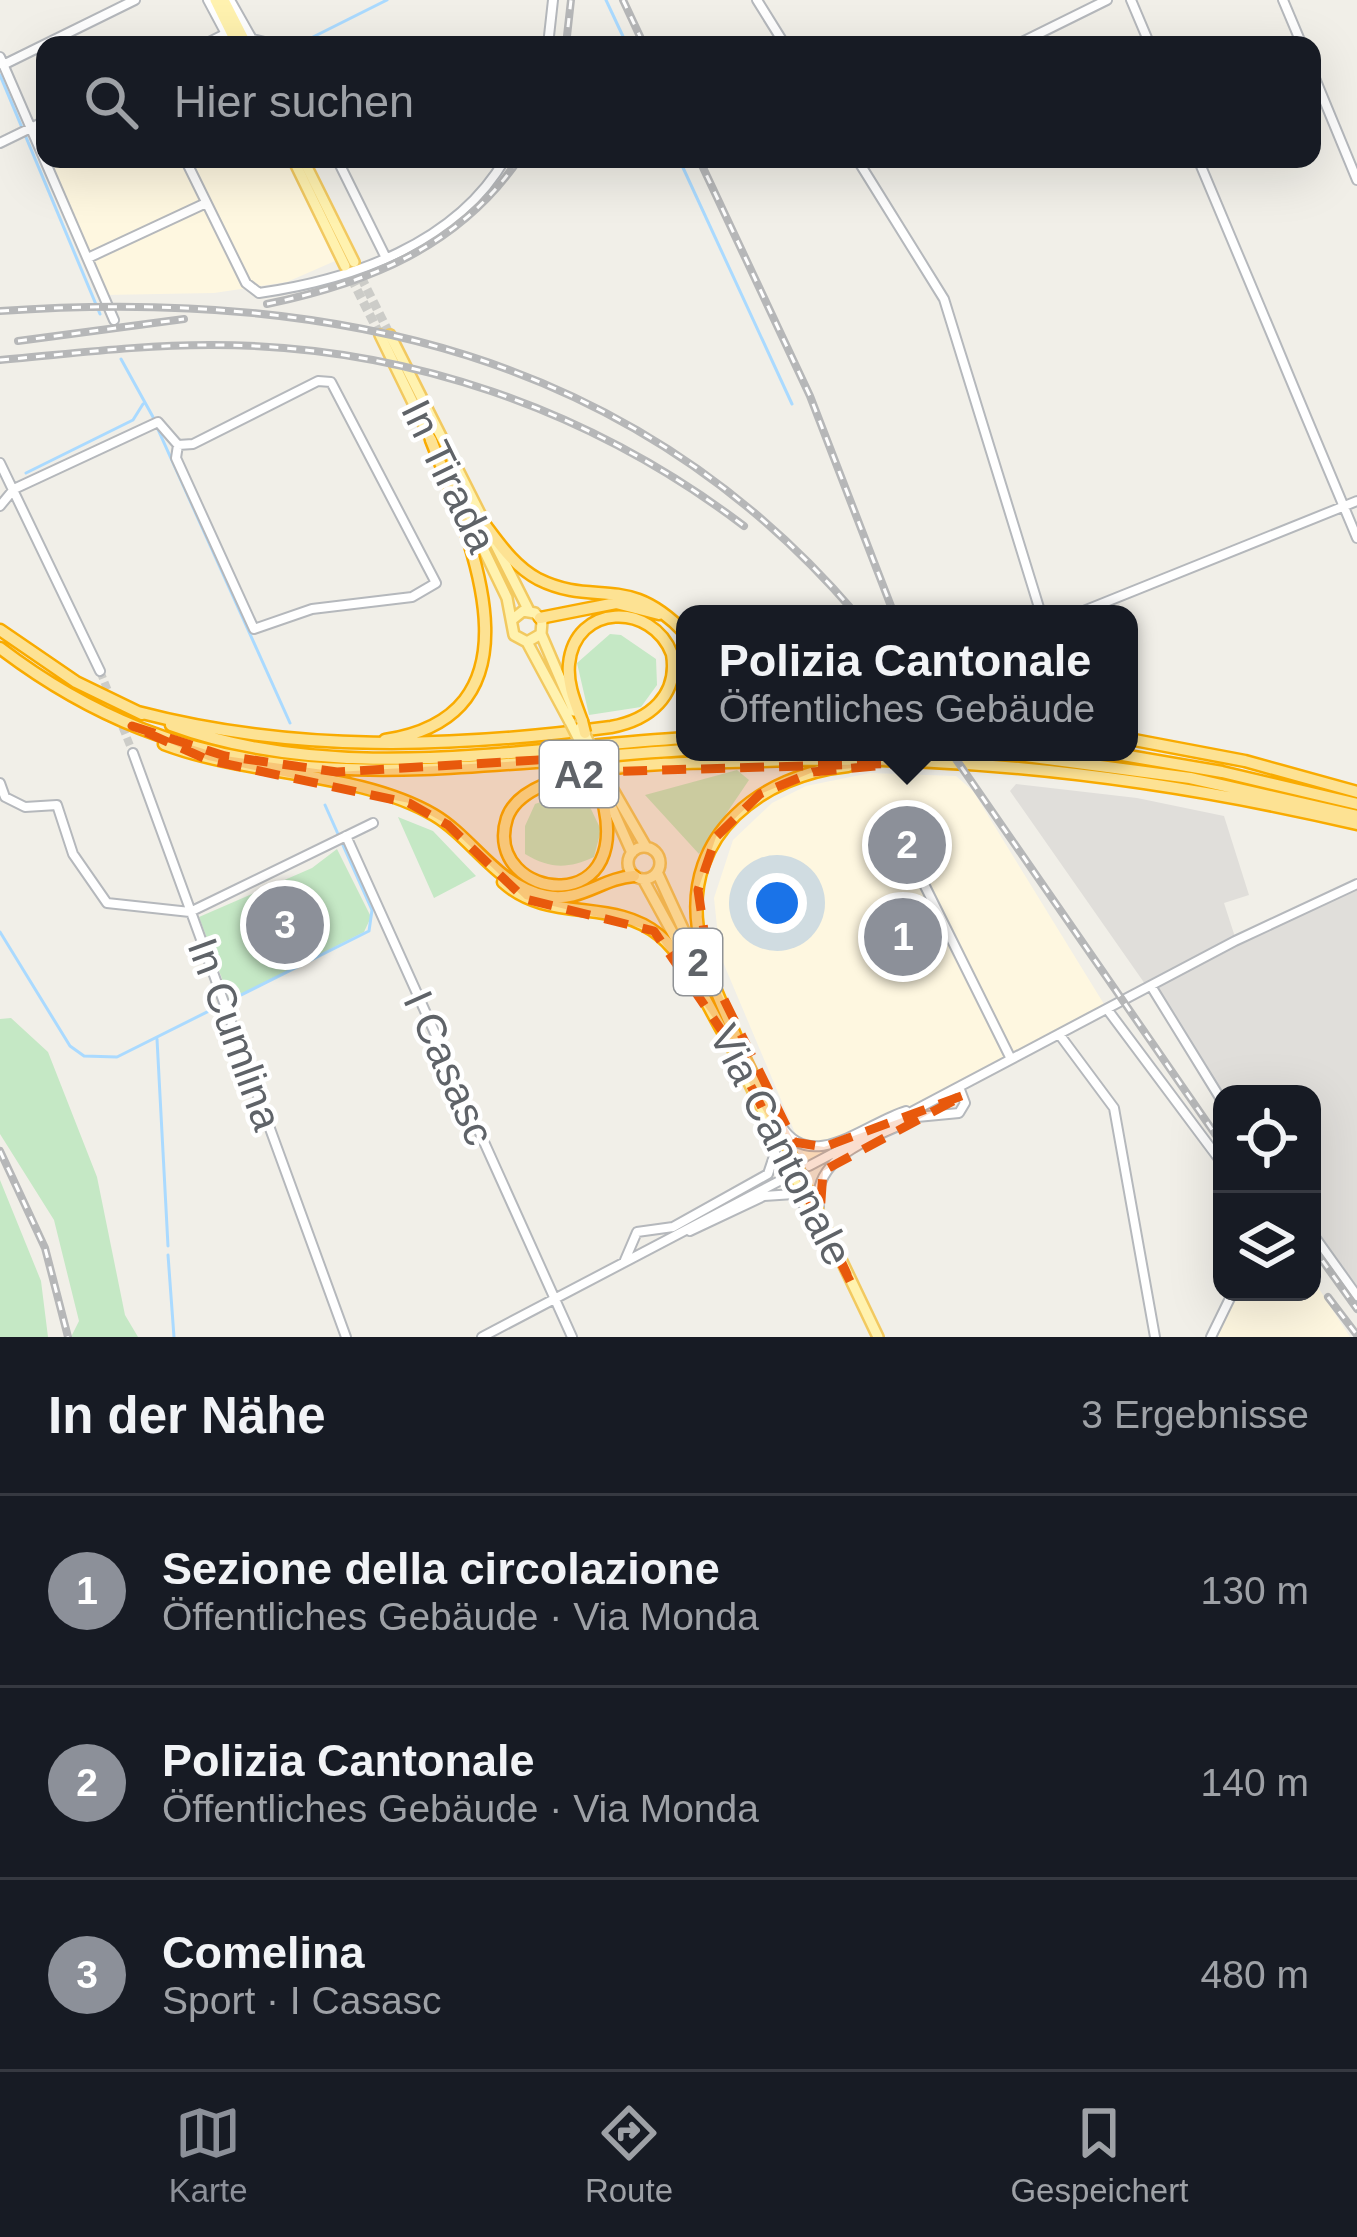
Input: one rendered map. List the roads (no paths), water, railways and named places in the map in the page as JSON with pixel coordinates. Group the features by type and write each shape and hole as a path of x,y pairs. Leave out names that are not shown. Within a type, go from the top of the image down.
{"highway":[{"name":"A2","path":"340,745 397,738 433,724 466,693 482,662 488,628 482,582 431,440"},
{"path":"479,517 512,560 537,578 632,595 676,626"},
{"path":"534,614 622,603 676,627"},
{"name":"A2","path":"138,712 260,736 340,745 592,729 637,719 664,698 674,674 670,647 652,626 613,616 592,624 577,640 568,670 579,724"},
{"name":"A2","path":"0,630 59,672 138,712 234,744 336,758 676,739"},
{"name":"A2","path":"0,647 55,686 160,743 208,760 409,803 442,820 515,884 545,896 576,896 639,877"},
{"name":"A2","path":"132,725 246,761 337,772 437,770 676,752"},
{"path":"1138,741 1245,761 1357,792"},
{"path":"1138,758 1242,776 1357,804"},
{"name":"A2","path":"589,759 601,782 610,829 596,869 563,887 540,884 523,875 506,849 508,816 528,791 557,778 736,762 905,763 1132,783 1357,820"},
{"name":"A2","path":"1062,761 1190,778 1357,820"},
{"name":"A2","path":"742,1051 698,929 698,890 711,846 740,810 783,782 832,768 905,763"},
{"name":"A2","path":"473,848 500,880 531,902 625,918 654,931 679,957 726,1037"}],"main road":[{"path":"219,0 237,36"},
{"path":"298,168 350,264 307,168"},
{"name":"In Tirada","path":"479,517 385,335 513,619 514,635 527,642"},
{"path":"479,517 534,614 601,782 632,853 628,865 639,877 657,872 658,855 646,848 601,782"},
{"path":"513,619 534,614"},
{"path":"541,634 527,642 579,724 589,759"},
{"path":"632,853 646,848"},
{"name":"Via Cantonale","path":"657,872 878,1337"},
{"name":"Via Cantonale","path":"639,877 656,893 726,1037 760,1095"}],"street":[{"path":"57,36 135,0"},
{"path":"219,0 237,36"},
{"path":"549,36 553,0"},
{"path":"757,0 779,36"},
{"path":"1034,36 1107,0"},
{"path":"1131,0 1146,36"},
{"path":"1283,0 1297,36"},
{"path":"36,45 2,61 36,152"},
{"path":"1321,92 1357,180"},
{"path":"0,143 36,126"},
{"path":"44,168 114,320"},
{"path":"189,168 247,286 256,293 330,278 386,258 442,227 497,168"},
{"path":"342,168 386,258"},
{"path":"863,168 944,298 1038,605"},
{"path":"1202,168 1357,538"},
{"path":"88,259 206,203"},
{"path":"0,506 14,490 152,422 164,422 178,445 176,458 254,629 312,608 412,597 436,583 331,382 318,381 193,444 178,445"},
{"path":"0,464 100,671"},
{"path":"1099,605 1357,501"},
{"path":"133,753 190,912 373,823"},
{"name":"In Cumlina","path":"0,783 4,797 25,807 57,805 74,854 107,903 190,912 346,1337"},
{"name":"I Casasc","path":"342,838 572,1337"},
{"path":"918,872 1011,1059"},
{"path":"817,1216 823,1171 959,1087 1357,884"},
{"path":"1151,986 1213,1086"},
{"path":"1107,1009 1213,1151"},
{"path":"1059,1034 1114,1108 1155,1337"},
{"path":"760,1095 786,1135 810,1149 920,1112 959,1113 964,1103 959,1087"},
{"path":"673,1226 771,1170 775,1149 760,1095"},
{"path":"808,1166 920,1112"},
{"path":"482,1337 785,1178"},
{"path":"614,1268 629,1256 637,1232 693,1227 780,1192 794,1194 817,1216"},
{"path":"632,1244 646,1252"},
{"path":"1321,1246 1357,1296"},
{"path":"1211,1337 1229,1301"}],"waterway":[{"path":"315,36 387,0"},
{"path":"606,0 623,36"},
{"path":"0,75 36,161"},
{"path":"39,168 100,314"},
{"path":"683,168 792,404"},
{"path":"121,359 153,417"},
{"path":"26,473 133,420 143,404"},
{"path":"156,425 290,723"},
{"path":"0,932 70,1046 84,1056 117,1057 369,931 372,910 325,805"},
{"path":"157,1039 168,1246"},
{"path":"168,1255 174,1337"}],"tunnel":[{"path":"355,265 390,335"},
{"path":"345,266 380,335"},
{"path":"100,671 133,753"}],"railway":[{"path":"567,36 571,0"},
{"path":"623,0 640,36"},
{"path":"267,304 341,285 408,257 469,216 512,168"},
{"path":"703,168 810,396 891,605"},
{"path":"0,311 122,307 241,312 357,328 468,356 574,397 674,453 768,525 847,605"},
{"path":"18,341 184,319"},
{"path":"0,360 209,345 353,356 423,371 492,391 623,448 744,526"},
{"path":"957,761 1213,1131"},
{"path":"0,1151 45,1248 68,1337"},
{"path":"1321,1259 1357,1309"},
{"path":"1328,1297 1357,1335"}],"place":[{"name":"Polizia Cantonale","path":"907,845"},
{"name":"Comelina","path":"285,925"},
{"name":"Sezione della circolazione","path":"903,937"}]}
